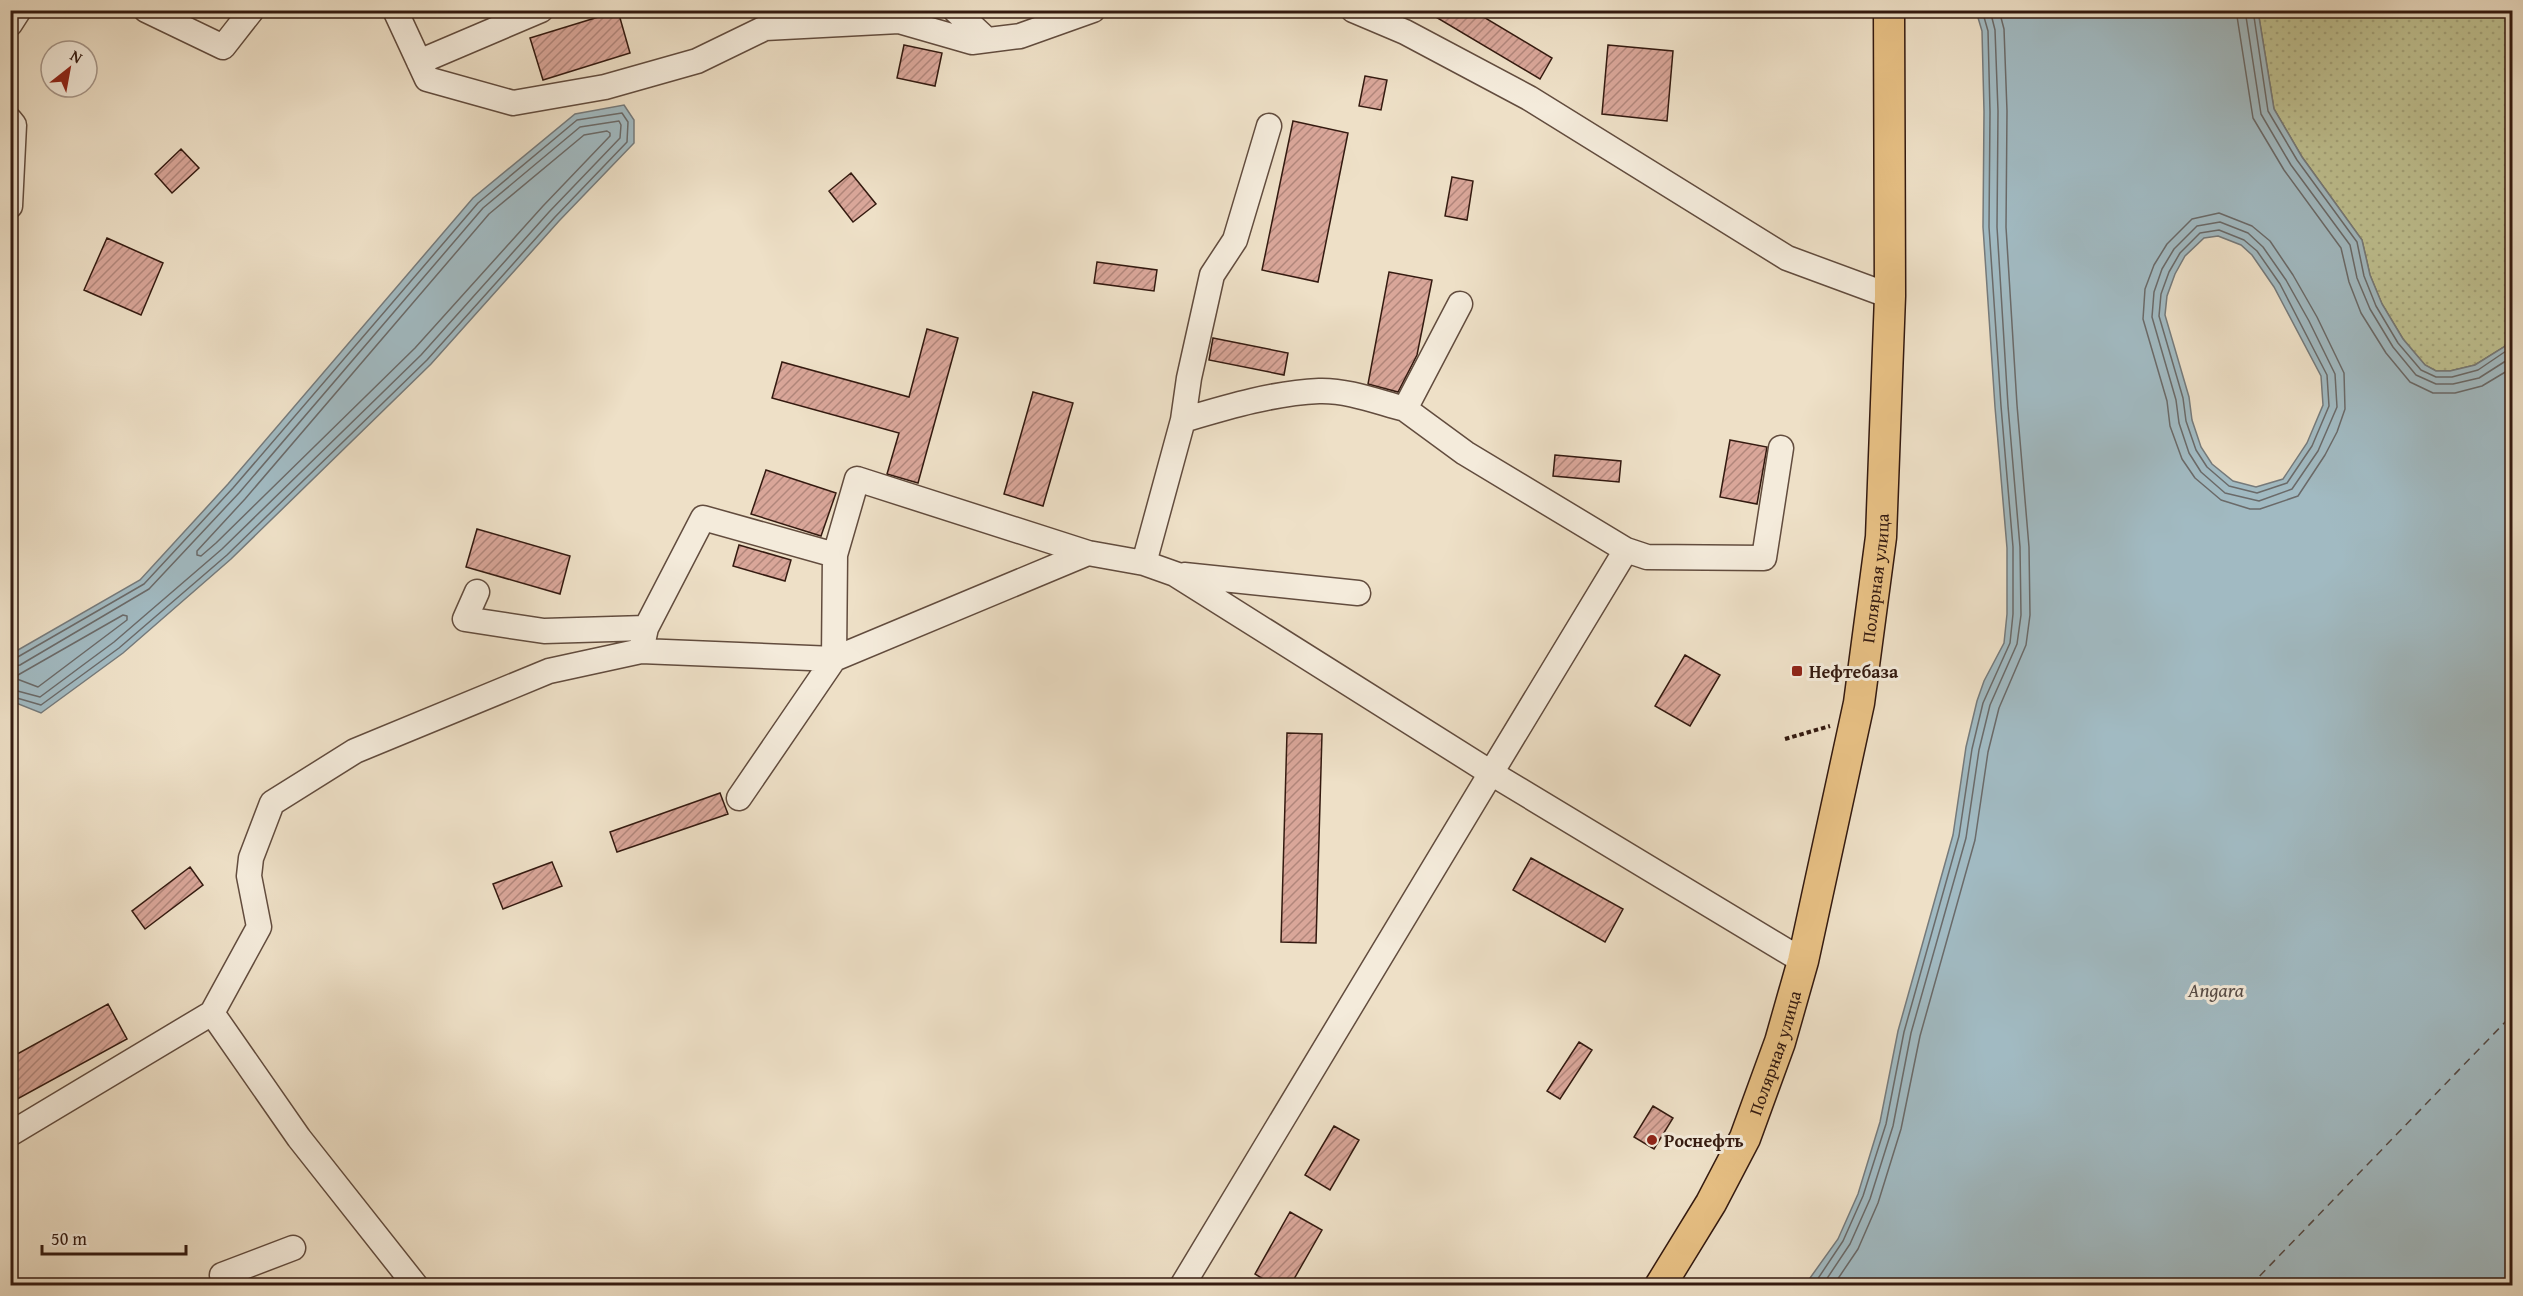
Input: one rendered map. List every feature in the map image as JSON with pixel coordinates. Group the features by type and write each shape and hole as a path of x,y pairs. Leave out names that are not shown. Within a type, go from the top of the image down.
{"main road":[{"name":"Полярная улица","path":"1660,1286 1711,1203 1745,1138 1780,1042 1803,961 1859,703 1881,537 1890,296 1889,10"}],"lane":[{"path":"10,24 19,10"},
{"path":"146,10 223,47 252,10"},
{"path":"395,10 427,79 513,103 605,87 697,61 765,28 899,21 972,42 1020,36 1093,10"},
{"path":"420,62 541,10"},
{"path":"955,10 987,40"},
{"path":"1353,10 1405,32 1529,98 1787,258 1890,296"},
{"path":"10,120 14,124 10,206"},
{"path":"1144,563 1183,420 1189,378 1212,275 1235,240 1269,126"},
{"path":"1405,409 1461,304"},
{"path":"1183,420 1244,402 1320,391 1352,395 1405,409 1465,453 1626,550 1647,557 1764,558 1781,448"},
{"path":"739,798 834,659 835,555 857,479 1088,553 1144,563 1176,574 1358,593"},
{"path":"641,651 646,628 703,518 835,555"},
{"path":"1182,1286 1626,550"},
{"path":"10,1134 212,1013 259,927 249,876 251,858 272,803 355,751 549,671 641,651 834,659 1088,553"},
{"path":"1176,574 1491,773 1803,961"},
{"path":"477,592 465,619 544,631 646,628"},
{"path":"212,1013 298,1138 416,1286"},
{"path":"225,1286 222,1275 293,1248"}],"path":[{"path":"1785,739 1838,724"}],"green space":[{"path":"2258,11 2512,11 2512,339 2504,347 2475,365 2450,371 2436,371 2425,365 2403,339 2382,304 2370,275 2362,240 2302,157 2274,109"}],"water":[{"name":"Angara","path":"1976,11 2258,11 2274,109 2302,157 2362,240 2370,275 2382,304 2403,339 2425,365 2436,371 2450,371 2475,365 2504,347 2512,339 2512,1285 1805,1285 1838,1239 1858,1194 1880,1122 1898,1031 1953,835 1966,747 1977,701 1984,681 2004,643 2007,614 2007,548 1983,227 1982,31","holes":["2218,236 2241,245 2252,255 2274,287 2321,376 2323,405 2307,443 2283,479 2256,487 2233,481 2212,464 2201,447 2165,315 2167,296 2175,274 2185,256 2204,238"]},
{"path":"624,105 634,120 634,143 559,221 431,364 231,559 123,653 41,713 11,701 11,654 140,580 228,484 473,198 575,114"}],"building":[{"path":"1424,10 1472,10 1552,58 1540,79"},
{"path":"618,11 630,53 543,80 530,38"},
{"path":"904,45 942,53 935,86 897,78"},
{"path":"1608,45 1673,51 1667,121 1602,114"},
{"path":"1365,76 1387,80 1381,110 1359,106"},
{"path":"1293,121 1348,133 1318,282 1262,270"},
{"path":"181,149 199,168 172,193 155,174"},
{"path":"851,173 876,204 853,222 829,191"},
{"path":"1452,177 1473,181 1467,220 1445,216"},
{"path":"107,238 163,263 141,315 84,290"},
{"path":"1097,262 1157,270 1154,291 1094,283"},
{"path":"1389,272 1432,280 1417,355 1398,392 1368,384"},
{"path":"927,329 958,338 918,483 887,474 899,433 772,398 782,362 909,397"},
{"path":"1213,338 1288,353 1284,375 1209,360"},
{"path":"1033,392 1073,403 1043,506 1004,494"},
{"path":"1730,440 1767,447 1757,504 1720,497"},
{"path":"1555,455 1621,461 1619,482 1553,476"},
{"path":"766,470 836,493 821,536 751,514"},
{"path":"477,529 570,556 560,594 466,567"},
{"path":"739,545 791,560 785,581 733,566"},
{"path":"1685,655 1720,675 1690,726 1655,706"},
{"path":"1287,733 1322,734 1316,943 1281,942"},
{"path":"720,793 728,814 617,852 610,832"},
{"path":"1531,858 1623,909 1605,942 1513,890"},
{"path":"552,862 562,886 503,909 493,884"},
{"path":"190,867 203,885 145,929 132,911"},
{"path":"108,1004 127,1039 10,1103 10,1058"},
{"path":"1579,1042 1592,1050 1560,1099 1547,1091"},
{"path":"1653,1106 1673,1118 1654,1149 1634,1137"},
{"path":"1334,1126 1359,1140 1330,1190 1305,1175"},
{"path":"1290,1212 1322,1230 1290,1286 1274,1286 1255,1274"}],"ferry route":[{"path":"2250,1286 2512,1015"}],"place":[{"name":"Нефтебаза","path":"1797,671"},
{"name":"Роснефть","path":"1652,1140"}]}
